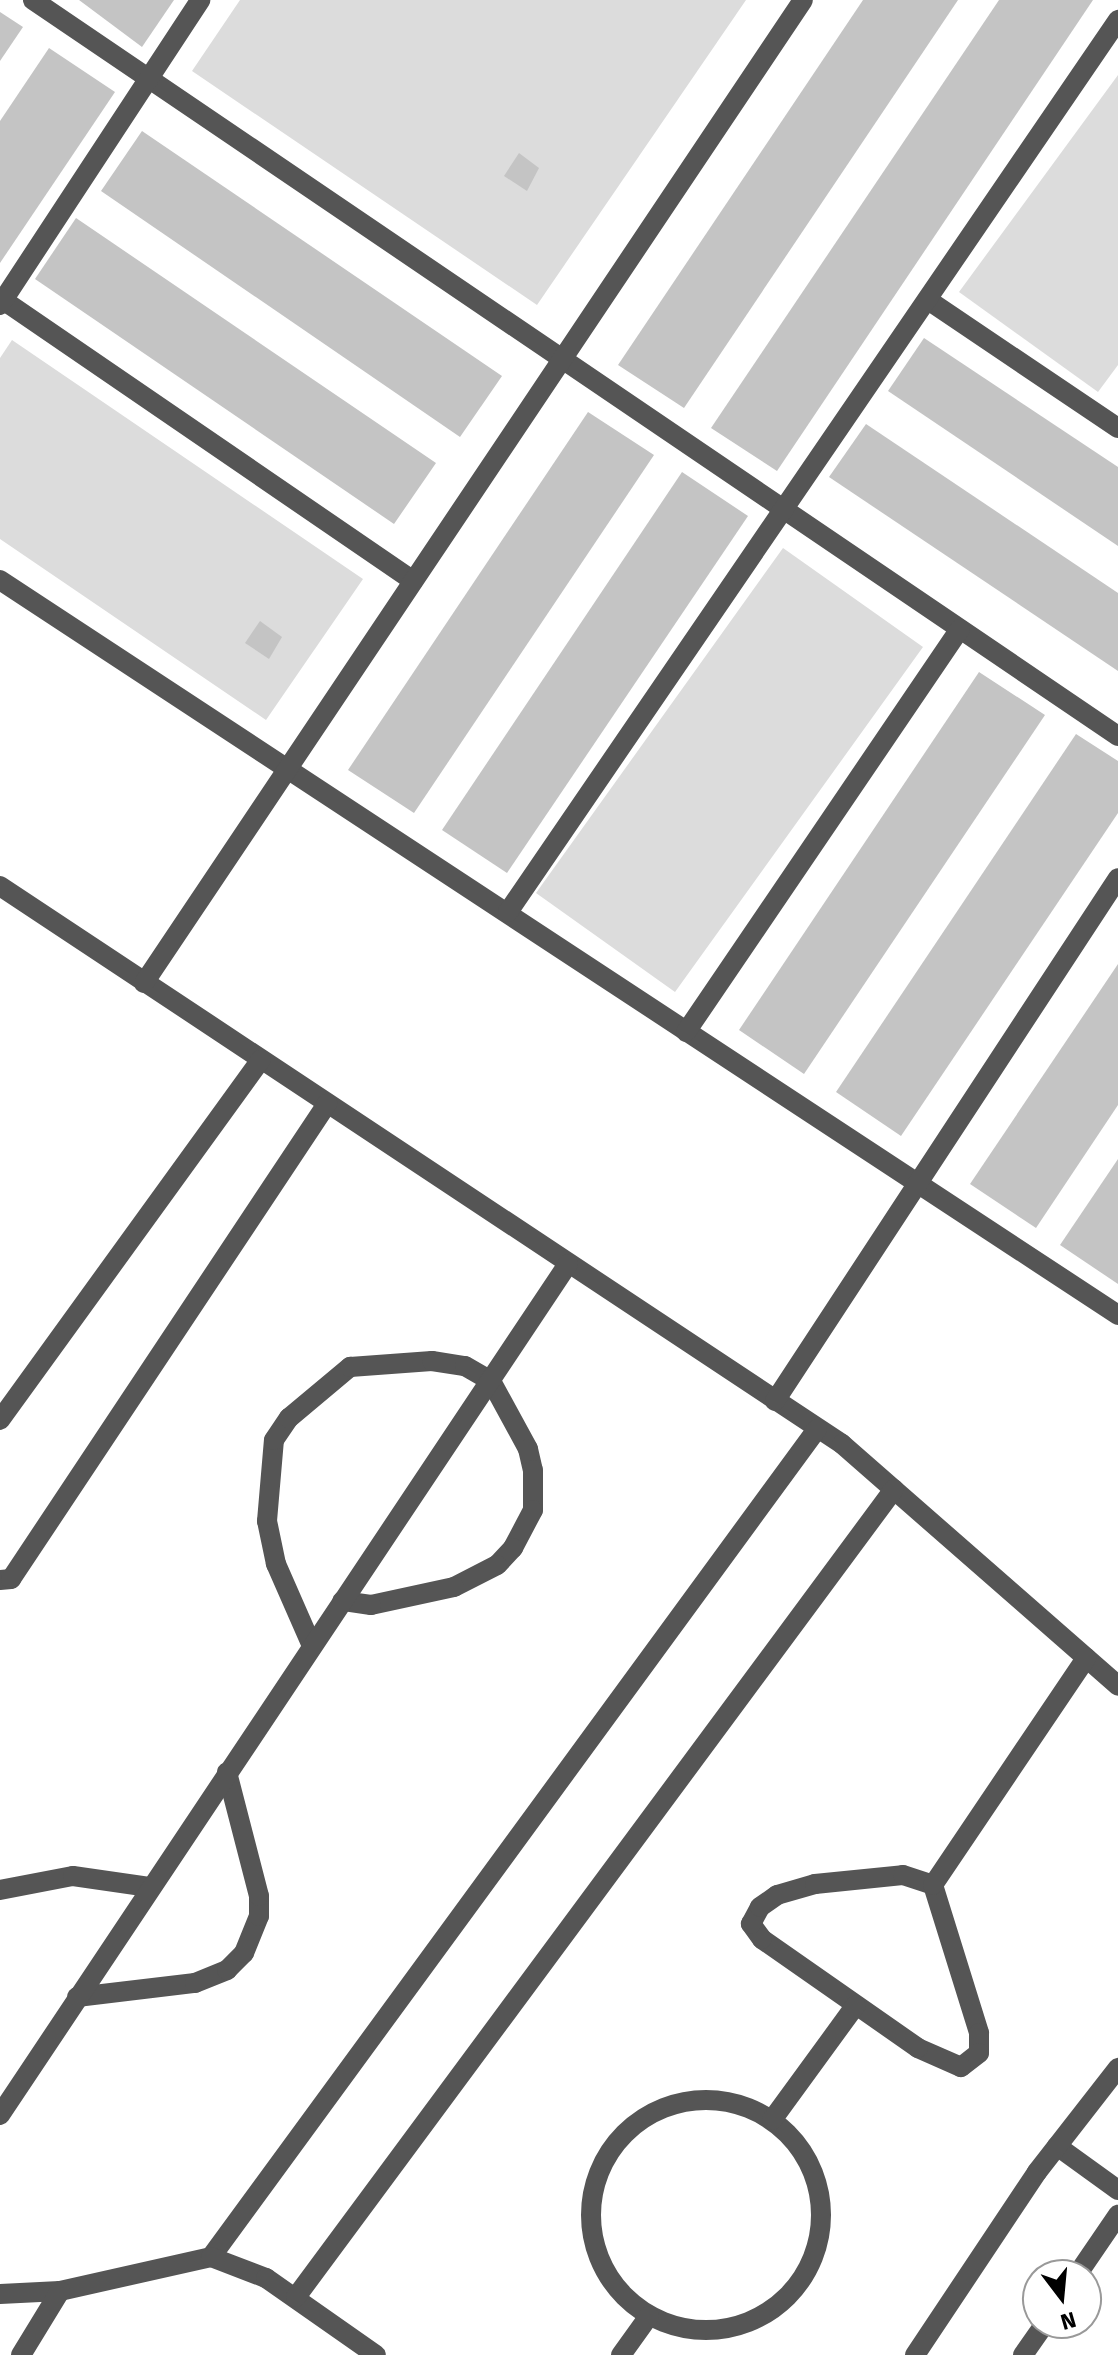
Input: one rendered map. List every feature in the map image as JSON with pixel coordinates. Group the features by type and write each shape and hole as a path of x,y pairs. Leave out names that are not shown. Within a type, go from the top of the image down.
{"street":[{"path":"33,0 564,357 1118,736"},
{"path":"200,0 1,303 413,581"},
{"path":"144,983 803,0"},
{"path":"508,912 787,509 1118,20"},
{"path":"928,300 1118,428"},
{"path":"0,580 286,772 508,912 1118,1315"},
{"path":"686,1032 960,629"},
{"path":"775,1401 1118,878"},
{"path":"0,886 817,1429 894,1489 1118,1686"},
{"path":"0,1420 261,1060"},
{"path":"0,1580 11,1579 327,1104"},
{"path":"0,2115 149,1887 568,1264"},
{"path":"312,1646 276,1564 267,1521 274,1440 289,1418 350,1367 432,1361 465,1366 491,1381 507,1406 533,1470 533,1510 513,1548 497,1565 454,1587 382,1603 342,1601"},
{"path":"211,2257 817,1429"},
{"path":"296,2297 894,1489"},
{"path":"933,1885 1086,1658"},
{"path":"77,1997 195,1983 227,1970 244,1953 259,1916 259,1896 227,1772"},
{"path":"903,1875 933,1885 972,2000 979,2053 961,2067 944,2062 856,2005 762,1939 751,1924 760,1907 777,1895 815,1884 903,1875"},
{"path":"0,1890 73,1876 149,1887"},
{"path":"772,2120 856,2005"},
{"path":"915,2355 1057,2146 1118,2068"},
{"path":"701,2100 738,2104 772,2120 800,2147 817,2182 822,2220 813,2259 792,2291 772,2308 725,2329 686,2329 649,2316 620,2293 597,2250 591,2226 593,2189 607,2154 632,2126 676,2105 701,2100"},
{"path":"1057,2146 1118,2190"},
{"path":"1088,2259 1118,2215"},
{"path":"0,2294 60,2291 211,2257 296,2297 376,2355"},
{"path":"21,2355 60,2291"},
{"path":"621,2355 649,2316"}],"shaded area":[{"path":"240,0 746,0 537,305 192,71"},
{"path":"1118,75 1118,365 1098,392 959,292"},
{"path":"12,340 363,579 266,720 0,539 0,358"},
{"path":"783,548 923,647 675,992 536,893"}],"building":[{"path":"79,0 174,0 142,47"},
{"path":"863,0 958,0 684,408 618,365"},
{"path":"999,0 1093,0 777,471 711,428"},
{"path":"0,12 23,27 0,61"},
{"path":"49,48 115,92 0,263 0,121"},
{"path":"142,131 502,376 460,437 101,191"},
{"path":"519,153 539,168 527,191 504,176"},
{"path":"76,218 436,463 394,524 35,279"},
{"path":"924,338 1118,467 1118,546 888,391"},
{"path":"588,412 654,455 414,813 348,770"},
{"path":"866,424 1118,593 1118,671 829,477"},
{"path":"682,472 748,516 507,873 442,830"},
{"path":"260,621 282,637 269,659 245,643"},
{"path":"979,672 1045,715 804,1074 739,1030"},
{"path":"1076,734 1118,761 1118,813 901,1136 836,1092"},
{"path":"1118,964 1118,1105 1036,1228 970,1184"},
{"path":"1118,1159 1118,1284 1060,1245"}]}
